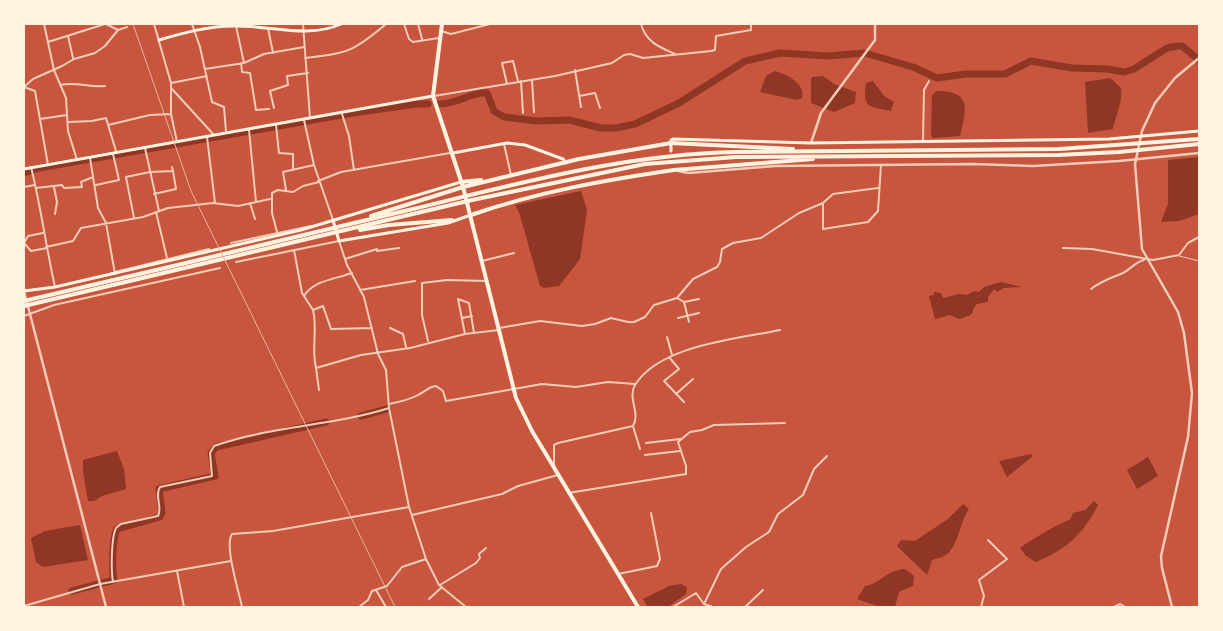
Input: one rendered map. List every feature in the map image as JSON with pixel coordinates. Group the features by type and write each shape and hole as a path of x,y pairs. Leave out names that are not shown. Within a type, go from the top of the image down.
{"highway":[{"path":"442,24 433,96 471,215 514,390 523,415 638,607"},
{"path":"347,224 597,167 666,155 727,152 1059,149 1199,139"},
{"path":"24,301 342,226 462,184 511,176 618,151 671,143 888,150"},
{"path":"24,306 472,200 614,169 667,161 728,157 1067,154 1199,144"},
{"path":"471,215 537,195 608,180 674,170 848,156"},
{"path":"348,230 452,220"}],"main road":[{"path":"159,40 216,25 258,25 318,31 341,24"},
{"path":"24,169 146,150 177,142 433,96"},
{"path":"671,151 673,139 811,143 1035,142 1109,139 1199,131"},
{"path":"452,153 504,144 525,144 563,159 566,162"},
{"path":"673,164 674,170"},
{"path":"24,290 55,287 260,240 462,184"},
{"path":"333,220 339,241 385,235 448,223 452,220 471,215"}],"street":[{"path":"44,24 54,70 66,98 68,131 77,160"},
{"path":"48,42 106,24 118,30"},
{"path":"154,24 172,88 170,114 177,142"},
{"path":"192,24 214,105 224,106 226,134"},
{"path":"303,24 310,118"},
{"path":"305,58 329,56 353,50 386,24"},
{"path":"404,24 409,40 413,42 436,36 440,38"},
{"path":"418,24 422,40"},
{"path":"441,31 451,34 490,24"},
{"path":"642,24 644,34 651,42 675,54"},
{"path":"433,96 532,80 612,63 624,55 630,54 643,58 693,54 715,50 716,36 751,30 751,24"},
{"path":"811,143 822,113 875,40 875,24"},
{"path":"236,25 242,72 250,73 256,110 269,108"},
{"path":"48,165 35,91 24,87 33,79 74,59 95,53 105,46 118,30 127,27"},
{"path":"268,27 272,53"},
{"path":"68,36 74,59"},
{"path":"205,69 242,63 272,53 304,47"},
{"path":"1172,607 1162,568 1162,546 1173,508 1186,446 1192,393 1184,333 1178,312 1146,260 1142,249 1134,176 1136,153 1142,131 1155,103 1165,88 1199,58"},
{"path":"507,84 502,63 513,61 518,82"},
{"path":"575,70 581,107"},
{"path":"274,108 270,91 288,86 287,76 308,73"},
{"path":"171,83 207,76"},
{"path":"532,80 534,112"},
{"path":"521,81 523,113"},
{"path":"923,142 924,90 929,81"},
{"path":"60,85 71,82 94,87 105,86"},
{"path":"172,88 214,136"},
{"path":"579,96 595,93 600,108"},
{"path":"341,112 349,136 354,170"},
{"path":"108,125 142,117 170,114"},
{"path":"39,120 67,115"},
{"path":"68,122 92,121 106,118 119,180 96,185"},
{"path":"304,120 314,165 333,220"},
{"path":"276,125 278,153 293,154 293,170"},
{"path":"249,130 256,202"},
{"path":"207,137 215,203"},
{"path":"504,144 511,176"},
{"path":"146,150 167,260 209,249"},
{"path":"277,232 270,200 270,195 274,191 286,190 293,192 303,186 354,170 452,153"},
{"path":"674,170 689,173 774,166 1033,166 1119,161 1199,153"},
{"path":"90,158 96,185 98,208 106,224 115,273"},
{"path":"1033,161 1033,166"},
{"path":"286,190 283,172 314,165"},
{"path":"823,203 823,229 868,222 878,212 878,188 881,165"},
{"path":"154,194 176,189 172,167"},
{"path":"31,168 42,211 46,247 55,287"},
{"path":"134,218 126,177 150,172 173,171"},
{"path":"24,187 54,187 62,185 64,188 75,189 82,187 81,182 94,177"},
{"path":"54,187 57,202 55,214"},
{"path":"316,368 361,355 378,354 465,334 540,321 582,326 595,324 611,318 634,322 645,317 654,305 677,298 693,279 717,267 725,247 733,243 760,238 786,220 823,203 833,194 878,188"},
{"path":"44,233 28,236 24,243 31,251 73,240 81,228 188,205 215,203 238,206 270,200"},
{"path":"250,203 255,220"},
{"path":"230,243 317,225"},
{"path":"1091,289 1109,277 1124,272 1134,264 1146,260 1178,256 1188,243 1199,237"},
{"path":"236,262 339,241 345,259 360,290 378,354 386,370 389,406 409,507 426,559 441,586 466,607"},
{"path":"345,259 377,249 377,251 399,248"},
{"path":"1063,248 1092,249 1146,260"},
{"path":"294,250 304,296 313,310 315,328 313,352 319,390"},
{"path":"482,261 514,253"},
{"path":"24,316 54,305 220,268"},
{"path":"304,296 308,290 317,285 352,274"},
{"path":"428,342 422,314 422,282 439,280 487,281"},
{"path":"360,290 415,282"},
{"path":"24,290 106,607"},
{"path":"677,298 684,302 699,299"},
{"path":"465,334 458,299 469,303 474,333"},
{"path":"684,302 689,322"},
{"path":"313,310 323,306 331,329 372,328"},
{"path":"678,318 699,313"},
{"path":"462,318 472,316"},
{"path":"390,328 403,334 406,347"},
{"path":"640,449 633,426 636,418 632,392 635,384 646,373 670,356 688,349 780,330"},
{"path":"667,337 670,356 679,369 664,381 684,402"},
{"path":"676,394 693,379"},
{"path":"113,582 110,564 114,553 116,528 121,524 158,516 160,511 157,491 160,487 212,476 210,453 214,446 333,420 371,414 419,395 430,387 440,388 446,401 542,384 576,387 608,382 635,384"},
{"path":"646,443 680,439 690,432 714,425 785,422"},
{"path":"554,468 554,445 596,435 601,432 633,426"},
{"path":"568,493 686,474 686,466 678,446 680,439"},
{"path":"645,456 680,451"},
{"path":"704,604 721,569 746,547 769,532 778,514 803,495 814,469 827,456"},
{"path":"412,515 502,494 514,487 558,475"},
{"path":"242,607 231,561 230,540 232,534 273,531 409,507"},
{"path":"618,574 657,566 660,559 651,513"},
{"path":"981,607 984,596 979,580 1007,559 988,540"},
{"path":"429,599 441,586 476,563 480,558 479,554 486,548"},
{"path":"359,607 368,600 370,594 387,586 402,567 426,559"},
{"path":"24,606 100,584 231,561"},
{"path":"177,571 184,607"},
{"path":"376,590 386,607"},
{"path":"745,607 763,590"},
{"path":"673,607 696,593 704,604 713,607"},
{"path":"1114,607 1120,604 1125,607"}],"lane":[{"path":"1178,256 1199,261"}],"shaded area":[{"path":"775,71 790,77 798,84 801,88 802,98 797,100 760,92 766,76"},
{"path":"823,76 834,84 856,92 855,103 834,112 811,103 811,79 812,77"},
{"path":"1110,78 1121,88 1120,103 1113,129 1088,133 1085,82"},
{"path":"873,81 884,96 894,102 891,111 872,107 866,102 866,83"},
{"path":"937,91 957,94 962,98 965,110 960,136 933,138 931,135 932,95"},
{"path":"1199,157 1199,214 1179,221 1161,222 1168,204 1168,160"},
{"path":"581,191 587,210 580,259 559,286 544,288 540,286 519,212 515,205"},
{"path":"1001,282 1022,287 1004,288 997,292 994,289 988,297 988,302 977,304 971,314 965,317 959,319 950,315 935,319 929,296 934,295 934,292 941,293 943,298 959,294 967,295"},
{"path":"117,451 124,469 126,489 102,496 94,501 88,501 83,460"},
{"path":"1031,454 1033,456 1007,477 999,461"},
{"path":"1148,457 1158,476 1137,489 1127,470"},
{"path":"1094,501 1098,505 1086,524 1073,540 1057,552 1036,562 1026,556 1020,548 1070,520 1073,513 1085,510"},
{"path":"963,504 969,509 953,547 944,556 932,560 927,575 897,546 901,540 915,541 948,519"},
{"path":"80,525 88,560 43,567 36,562 31,538 45,531"},
{"path":"905,569 914,576 913,586 899,592 895,607 880,607 857,599 865,586 875,583 888,574"},
{"path":"681,584 687,587 686,594 668,607 648,607 643,599 669,586"}],"waterway":[{"path":"439,104 487,93 494,111 504,117 536,121 569,120 601,128 616,128 635,124 679,103 745,61 780,53 827,56 865,53 913,67 937,78 966,74 1005,74 1031,61 1072,68 1107,69 1124,72 1134,69 1167,48 1177,46 1182,46 1199,60"},
{"path":"24,173 39,168 353,113 428,104"},
{"path":"361,416 387,409"},
{"path":"72,591 114,580 113,554 117,529 160,517 162,513 159,489 215,476 211,453 216,447 326,422"}],"railway":[{"path":"133,24 191,191 395,607"}]}
